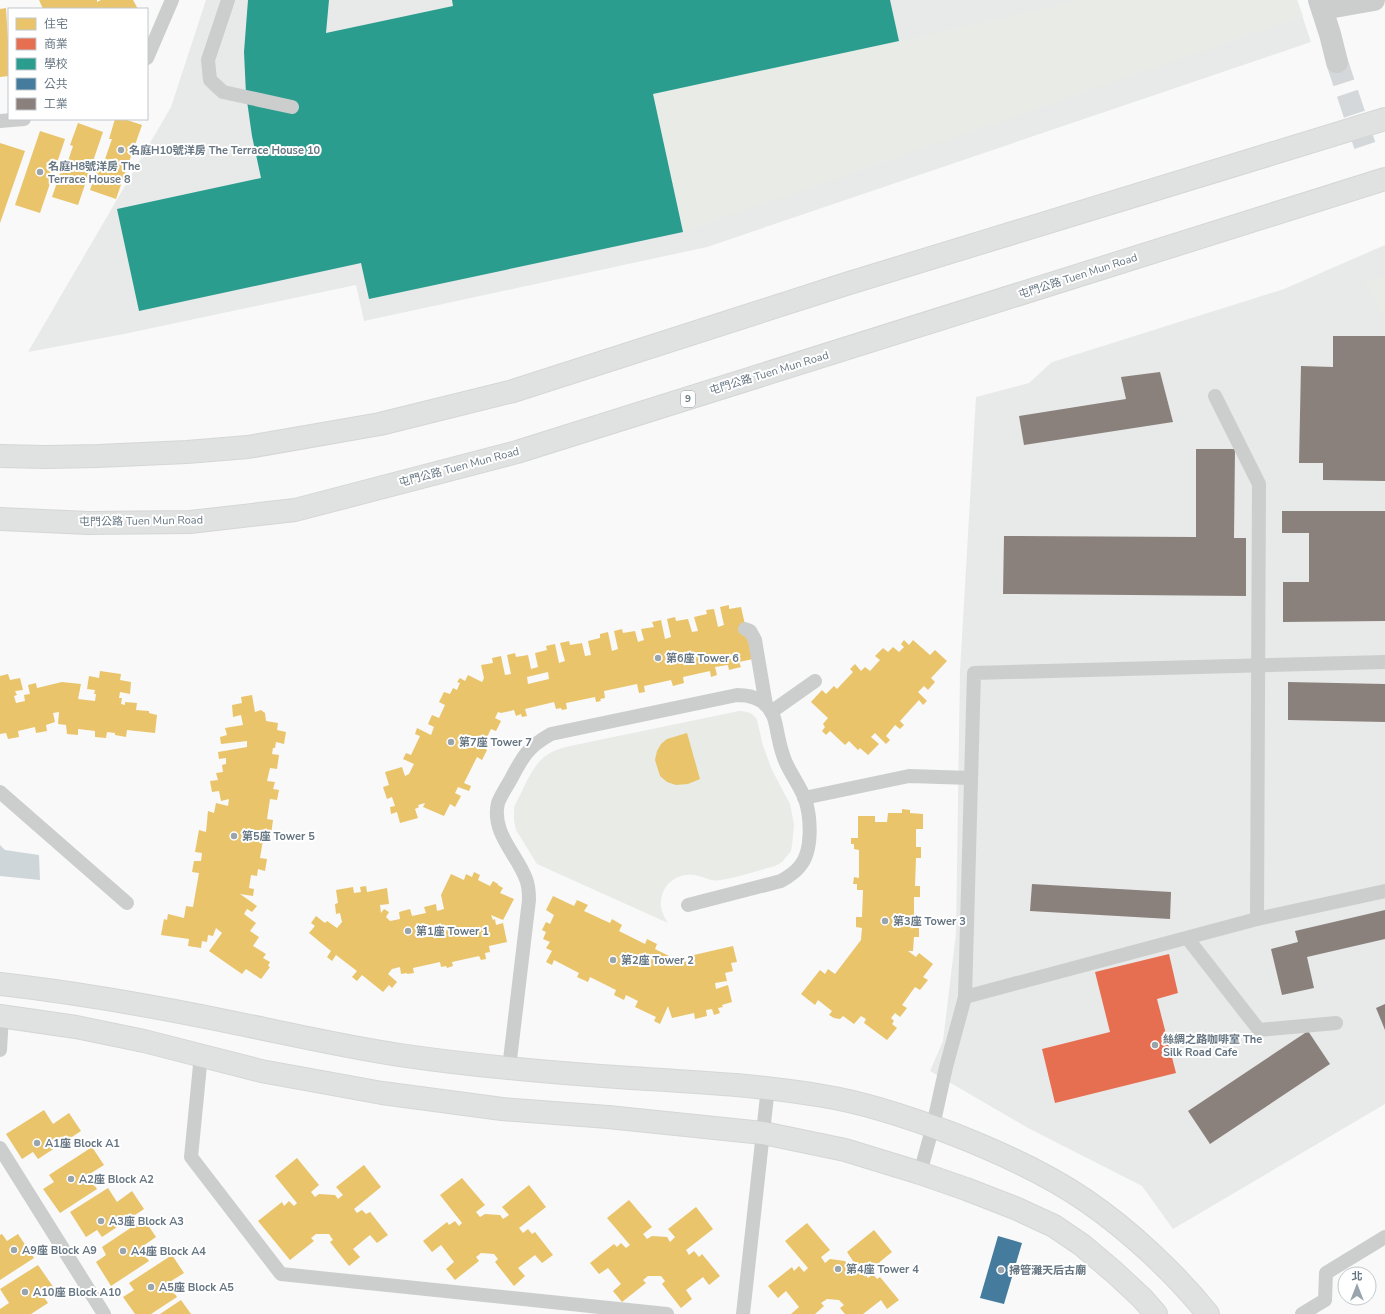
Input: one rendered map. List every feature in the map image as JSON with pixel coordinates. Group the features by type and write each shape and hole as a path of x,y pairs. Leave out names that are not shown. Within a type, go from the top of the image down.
{"main road":[{"path":"0,456 46,458 187,452 248,447 380,424 457,406 513,391 853,282 1385,119"},
{"name":"屯門公路 Tuen Mun Road","path":"0,519 88,524 190,522 295,510 517,452 1385,179"},
{"path":"0,984 97,997 399,1055 509,1068 768,1087 828,1096 887,1111 933,1126 996,1152 1043,1175 1085,1200 1118,1225 1167,1269 1208,1314"},
{"path":"1,1016 76,1027 144,1041 261,1070 382,1093 502,1109 608,1117 763,1133 845,1150 920,1173 1015,1208 1054,1226 1082,1245 1114,1272 1142,1298 1156,1314"}],"street":[{"path":"1337,62 1321,5 1374,0"}],"lane":[{"path":"148,56 172,0"},
{"path":"228,0 208,60 210,80 223,92 292,107"},
{"path":"0,121 12,120"},
{"path":"1215,396 1259,484 1257,919"},
{"path":"688,905 781,881 792,875 801,865 806,858 808,849 810,824 808,809 804,798 786,764 779,742 775,720 769,708 755,640 750,631 745,629"},
{"path":"920,1173 965,997 974,673 1385,662"},
{"path":"769,708 815,681"},
{"path":"509,1068 529,890 523,871 502,836 498,823 497,812 499,802 518,764 526,752 537,742 551,734 737,695 753,696 769,708"},
{"path":"804,798 909,776 971,778"},
{"path":"0,792 127,903"},
{"path":"965,997 1257,919 1385,891"},
{"path":"1188,938 1259,1030 1336,1023"},
{"path":"0,1050 1,1016"},
{"path":"201,1056 191,1157 281,1274 667,1314"},
{"path":"743,1314 768,1087"},
{"path":"0,1148 104,1314"},
{"path":"1302,1314 1325,1300 1326,1273 1385,1237"}],"shaded area":[{"path":"206,0 1297,0 1311,42 707,247 364,321 356,285 124,334 28,352 171,107"},
{"path":"1080,0 1297,0 1303,16 683,232 653,94"},
{"path":"1385,245 1385,1104 1173,1229 1142,1186 1028,1128 930,1071 943,1041 956,933 960,671 976,397 1029,383 1052,362 1284,289"},
{"path":"1385,277 1385,317 1363,280"},
{"path":"739,711 750,713 757,720 763,746 772,770 790,804 794,825 792,845 791,851 782,862 775,866 721,880 689,875 684,875 674,879 664,890 661,899 662,910 668,923 537,864 516,830 514,807 532,771 547,755 555,750 570,746"},
{"path":"0,845 5,850 39,855 40,880 0,876"}],"building: 住宅":[{"path":"39,0 97,0 97,2 101,0 133,0 137,8 43,8"},
{"path":"6,8 8,76 0,77 0,9"},
{"name":"名庭H10號洋房 The Terrace House 10","path":"115,120 127,120 142,125 116,199 90,190 100,161 104,162 112,139 109,139"},
{"path":"78,123 103,132 78,205 52,197 62,168 65,170 73,146 70,145"},
{"name":"名庭H8號洋房 The Terrace House 8","path":"40,131 65,139 40,213 15,205"},
{"path":"0,143 25,151 0,223"},
{"path":"729,605 729,609 741,607 753,659 739,662 741,667 729,670 728,665 715,667 717,675 711,677 710,671 683,677 684,683 673,686 671,680 644,686 645,692 639,693 637,684 604,691 605,698 600,699 601,701 596,702 595,697 566,703 567,709 562,710 561,708 556,709 554,702 525,709 527,716 522,717 521,714 516,716 514,710 501,713 498,712 495,718 501,721 496,731 491,729 482,747 487,750 482,760 477,757 464,783 471,786 469,791 458,787 455,793 461,796 455,807 450,804 444,816 423,807 425,803 418,805 419,807 415,809 418,818 400,823 397,812 391,814 390,807 395,806 392,797 387,799 383,787 389,785 385,772 402,767 405,776 409,774 414,764 403,759 406,753 411,755 420,736 415,734 417,728 431,735 434,727 428,724 432,715 439,718 445,705 439,702 444,692 450,694 453,688 457,690 460,683 457,682 460,678 465,681 468,675 482,682 484,678 481,665 493,663 492,658 501,656 505,675 511,674 507,655 515,653 516,657 528,655 531,669 538,667 535,653 547,650 546,646 555,644 559,663 565,661 560,643 569,641 570,645 582,643 585,656 591,655 588,641 600,638 600,634 608,632 612,651 618,649 614,631 622,629 623,633 635,631 638,642 644,640 641,629 654,627 652,622 661,620 665,639 671,637 667,619 675,617 676,621 688,619 692,632 698,631 694,617 707,614 706,610 714,609 718,627 724,625 720,607","holes":["548,672 549,679 528,684 527,677"]},
{"path":"904,640 909,645 913,640 930,655 935,650 947,661 931,678 935,682 928,690 924,686 918,692 927,701 923,705 919,700 900,721 904,725 900,729 895,725 886,736 890,740 886,744 875,733 871,737 879,744 868,755 860,748 858,750 849,741 845,745 830,731 826,735 822,731 825,727 823,724 828,718 811,702 822,690 826,694 834,686 837,689 853,672 850,669 855,664 861,671 865,667 870,671 880,660 875,656 883,648 888,652 893,647 899,652 904,647 901,644"},
{"path":"100,671 121,674 120,680 131,682 130,694 120,692 119,698 122,698 121,704 125,705 125,702 137,703 136,710 149,711 149,713 157,715 155,733 127,730 126,737 107,732 106,738 95,737 95,731 78,729 78,735 67,734 66,725 58,724 59,712 53,713 55,722 46,725 47,731 36,733 35,727 18,731 19,737 8,739 6,733 0,734 0,676 8,674 10,680 20,678 23,690 15,691 17,695 14,696 16,703 25,701 24,695 30,694 28,685 36,683 37,688 62,682 81,684 78,699 95,701 95,690 87,689 89,676 99,678"},
{"name":"第5座 Tower 5","path":"252,695 255,712 261,710 265,713 266,721 278,723 277,730 286,732 284,744 276,742 275,748 273,748 272,754 279,755 277,769 270,768 267,781 275,782 273,789 279,790 277,800 270,799 267,819 273,820 270,842 263,840 260,858 267,859 265,871 258,869 257,876 251,875 249,888 254,889 253,896 240,894 257,906 252,912 247,909 244,914 256,923 250,931 259,937 253,946 266,954 263,958 270,962 268,966 270,967 261,979 246,969 242,974 209,951 222,933 216,928 213,936 208,935 207,942 202,941 201,948 188,946 189,939 161,935 164,919 167,920 168,914 184,918 186,906 193,907 199,873 192,872 194,861 201,861 202,853 195,852 199,830 206,832 208,811 214,813 216,803 228,806 229,799 221,801 219,791 212,792 210,781 218,780 216,773 223,772 222,765 226,764 226,758 219,759 218,752 247,747 247,741 221,744 220,737 227,735 225,728 243,725 241,715 233,717 232,705 242,703 241,697"},
{"path":"687,733 700,779 688,784 676,785 667,782 660,776 655,760 657,751 661,744 667,739"},
{"name":"第3座 Tower 3","path":"902,809 910,810 910,813 923,814 923,829 916,829 916,847 921,847 921,858 916,858 915,886 920,886 920,897 914,897 914,926 919,926 919,937 914,937 913,951 908,951 916,957 919,953 933,964 923,977 928,980 920,990 915,987 902,1005 907,1008 900,1017 895,1013 891,1018 894,1021 892,1024 897,1028 887,1040 864,1023 866,1019 861,1016 854,1024 843,1016 840,1019 834,1018 829,1015 832,1011 818,1000 815,1005 801,994 820,970 825,974 828,969 835,974 861,940 862,928 856,927 856,917 862,917 863,890 857,890 857,884 853,884 854,877 859,878 859,850 854,849 854,844 851,844 851,838 858,838 858,816 875,816 875,822 887,822 888,813 902,813"},
{"name":"第1座 Tower 1","path":"474,872 480,875 478,880 490,886 493,881 503,888 500,893 514,899 503,920 491,915 493,920 495,919 496,925 503,923 507,942 489,946 490,952 485,953 486,959 481,960 479,956 452,962 453,966 447,968 446,966 441,967 440,962 413,968 414,973 407,974 401,974 400,967 392,969 388,974 397,982 392,988 389,985 383,992 362,975 357,981 352,977 357,971 336,955 332,961 327,957 331,951 309,933 315,926 311,923 316,916 325,923 327,921 337,928 342,922 340,913 336,914 335,904 338,903 336,890 353,887 354,893 361,892 360,887 366,886 367,892 387,888 389,904 380,905 381,913 384,909 389,912 386,917 390,921 400,919 399,912 410,909 412,916 426,913 424,907 436,904 437,911 444,909 441,895 451,874 464,880 466,874 472,877"},
{"name":"第2座 Tower 2","path":"553,896 574,906 577,900 588,905 584,911 610,923 612,919 622,925 619,931 645,944 647,939 657,944 655,949 679,961 681,956 687,958 684,962 695,960 694,955 733,946 737,962 731,963 733,971 725,973 727,981 715,983 716,989 728,985 732,1002 718,1008 720,1013 714,1015 712,1009 706,1010 707,1016 695,1019 694,1013 672,1018 668,1006 660,1024 654,1021 656,1017 635,1007 638,1001 626,995 624,1000 614,995 616,990 590,977 588,982 577,977 579,973 554,960 552,965 546,962 552,951 546,948 550,942 543,939 546,932 542,930 546,922 550,924 554,915 546,910"},
{"name":"A1座 Block A1","path":"44,1110 53,1124 69,1113 81,1131 38,1159 33,1152 22,1159 6,1134"},
{"name":"A2座 Block A2","path":"92,1147 104,1165 88,1175 97,1189 60,1213 43,1189 54,1182 49,1175"},
{"path":"297,1158 319,1185 311,1192 315,1197 319,1194 335,1195 338,1199 343,1195 336,1187 364,1165 381,1187 354,1209 357,1213 362,1210 366,1214 370,1212 388,1235 377,1243 370,1235 353,1249 360,1257 349,1266 330,1242 333,1240 329,1234 316,1234 311,1238 314,1241 290,1260 258,1221 282,1202 284,1206 289,1201 294,1206 297,1203 275,1176"},
{"path":"462,1178 485,1205 476,1212 480,1217 485,1214 500,1215 503,1219 509,1215 502,1207 529,1185 546,1207 519,1228 523,1233 528,1229 532,1234 535,1232 553,1255 542,1263 535,1255 518,1268 525,1276 514,1286 495,1262 498,1259 494,1254 481,1253 476,1257 479,1261 455,1280 446,1269 454,1262 441,1245 432,1252 423,1241 447,1222 449,1225 455,1221 459,1226 462,1223 440,1195"},
{"name":"A3座 Block A3","path":"108,1188 117,1202 132,1191 144,1209 102,1237 97,1230 86,1237 70,1212"},
{"path":"629,1200 652,1227 643,1234 647,1239 652,1236 667,1237 670,1242 675,1237 668,1229 696,1207 713,1229 686,1250 689,1255 694,1251 699,1257 702,1254 720,1276 709,1285 703,1277 686,1290 692,1299 681,1308 662,1284 665,1281 661,1276 648,1276 643,1280 646,1283 622,1302 613,1291 621,1284 608,1268 599,1274 590,1263 614,1244 617,1247 621,1243 626,1248 630,1245 607,1218"},
{"name":"A4座 Block A4","path":"144,1219 156,1237 140,1248 149,1261 111,1286 96,1262 106,1255 102,1247"},
{"name":"第4座 Tower 4","path":"807,1223 830,1250 821,1257 825,1263 830,1259 845,1261 848,1265 853,1261 847,1252 874,1230 892,1252 865,1274 868,1278 873,1274 877,1279 880,1277 899,1300 887,1309 881,1300 863,1314 845,1314 840,1308 844,1305 839,1300 827,1299 821,1303 824,1306 815,1314 791,1314 799,1307 786,1291 778,1298 768,1286 792,1267 794,1271 799,1266 804,1272 808,1268 785,1241"},
{"name":"A9座 Block A9","path":"2,1234 7,1241 18,1234 34,1258 0,1280 0,1235"},
{"name":"A5座 Block A5","path":"172,1255 184,1273 168,1283 177,1297 151,1314 135,1314 123,1297 134,1290 129,1283"},
{"name":"A10座 Block A10","path":"38,1265 54,1288 43,1296 48,1303 31,1314 0,1314 0,1309 9,1303 0,1289"},
{"path":"181,1300 191,1314 160,1314"}],"building: 商業":[{"path":"1169,954 1178,993 1157,999 1176,1073 1055,1103 1042,1049 1110,1032 1095,972"}],"building: 學校":[{"path":"248,0 329,0 326,33 453,6 452,0 890,0 899,41 653,94 683,232 369,299 361,263 139,311 117,209 261,178 252,136 246,94 244,52"}],"building: 公共":[{"name":"掃管灘天后古廟","path":"998,1236 1022,1243 1004,1304 980,1298"}],"building: 工業":[{"path":"1333,336 1385,336 1385,481 1323,480 1323,463 1299,463 1301,366 1333,367"},
{"path":"1160,372 1173,422 1024,445 1019,416 1126,399 1121,377"},
{"path":"1196,449 1235,449 1234,538 1246,538 1246,596 1003,594 1004,536 1196,537"},
{"path":"1282,511 1385,511 1385,621 1283,622 1283,582 1309,582 1309,533 1282,533"},
{"path":"1288,682 1385,684 1385,722 1288,720"},
{"path":"1032,884 1171,892 1170,919 1030,911"},
{"path":"1385,910 1385,939 1307,957 1314,988 1282,995 1271,949 1298,942 1295,931"},
{"path":"1385,1004 1385,1030 1376,1008"},
{"path":"1308,1031 1330,1064 1210,1144 1188,1111"}],"tunnel":[{"path":"1337,62 1365,146"}],"place":[{"name":"名庭H10號洋房 The Terrace House 10","path":"121,150"},
{"name":"名庭H8號洋房 The Terrace House 8","path":"40,172"},
{"name":"第6座 Tower 6","path":"658,658"},
{"name":"第7座 Tower 7","path":"451,742"},
{"name":"第5座 Tower 5","path":"234,836"},
{"name":"第3座 Tower 3","path":"885,921"},
{"name":"第1座 Tower 1","path":"408,931"},
{"name":"第2座 Tower 2","path":"613,960"},
{"name":"絲綢之路咖啡室 The Silk Road Cafe","path":"1155,1045"},
{"name":"A1座 Block A1","path":"37,1143"},
{"name":"A2座 Block A2","path":"71,1179"},
{"name":"A3座 Block A3","path":"101,1221"},
{"name":"A9座 Block A9","path":"14,1250"},
{"name":"A4座 Block A4","path":"123,1251"},
{"name":"第4座 Tower 4","path":"838,1269"},
{"name":"掃管灘天后古廟","path":"1001,1270"},
{"name":"A5座 Block A5","path":"151,1287"},
{"name":"A10座 Block A10","path":"25,1292"}]}
